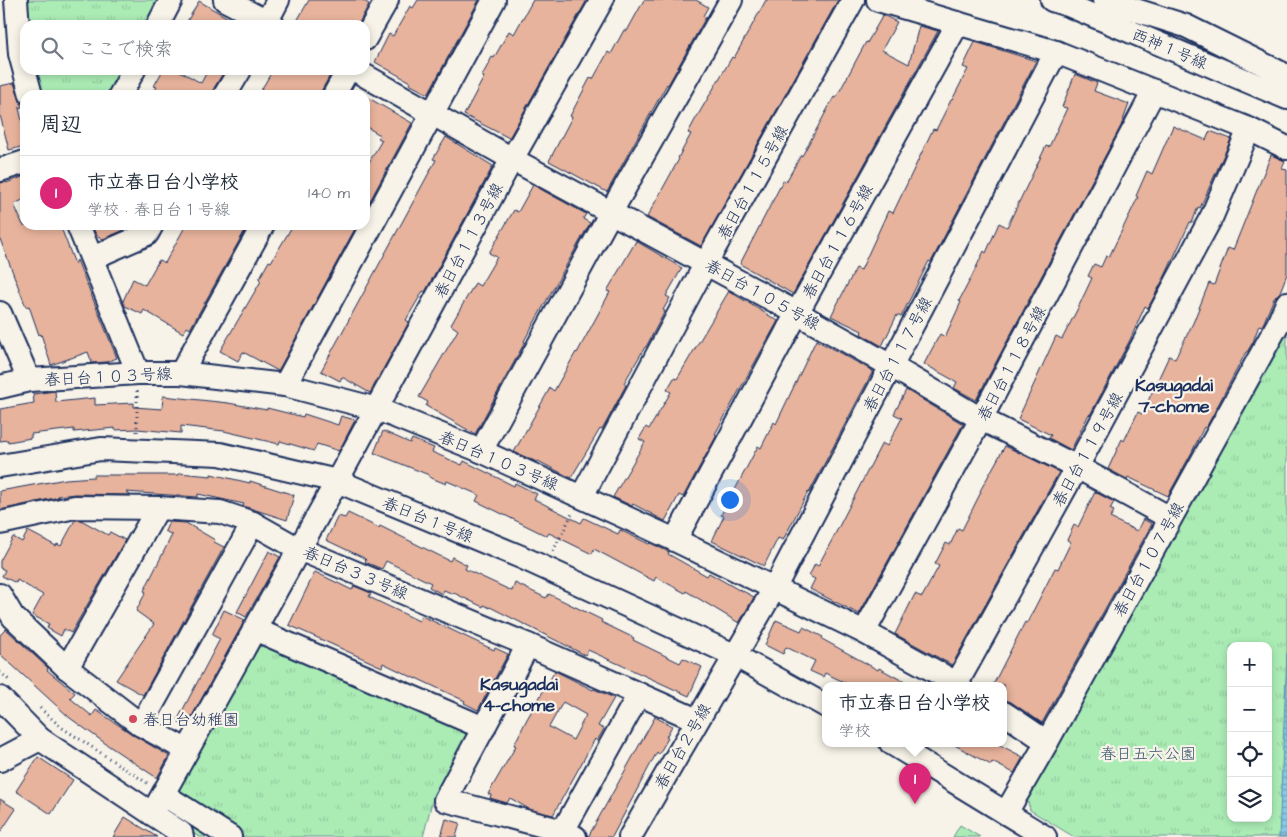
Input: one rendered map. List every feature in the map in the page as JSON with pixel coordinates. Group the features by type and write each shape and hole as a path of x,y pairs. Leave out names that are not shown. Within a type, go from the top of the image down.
{"street":[{"path":"16,0 20,54"},
{"path":"161,20 171,0"},
{"path":"224,0 261,20"},
{"path":"270,20 278,0"},
{"path":"370,30 387,0"},
{"path":"370,230 494,0"},
{"name":"春日台１１３号線","path":"152,814 167,797 186,750 337,481 512,159 602,0"},
{"path":"482,451 611,212 730,0"},
{"name":"春日台１１５号線","path":"582,496 706,263 852,0"},
{"path":"878,0 1056,52 1249,130 1287,148"},
{"name":"西神１号線","path":"1052,0 1068,5 1287,98"},
{"name":"西神１号線","path":"1104,0 1186,26 1287,76"},
{"name":"春日台１１６号線","path":"675,540 797,313 958,23"},
{"name":"春日台１１７号線","path":"734,655 774,587 1056,52"},
{"path":"26,75 30,90"},
{"path":"123,90 131,75"},
{"path":"229,90 237,75"},
{"path":"337,90 345,75"},
{"name":"春日台１０５号線","path":"364,75 512,159 797,313 981,419 1077,467 1170,518"},
{"name":"春日台１１８号線","path":"864,632 981,419 1154,91"},
{"name":"春日台１１９号線","path":"959,682 1212,216 1249,130"},
{"path":"0,170 20,164"},
{"path":"80,230 138,373"},
{"path":"92,258 147,234 149,230"},
{"path":"181,373 260,230"},
{"path":"285,385 370,230"},
{"name":"春日台１０７号線","path":"1006,813 1048,742 1278,324 1287,303"},
{"path":"0,314 30,380"},
{"name":"春日台１０３号線","path":"0,387 30,380 138,373 181,373 285,385 376,409 482,451 582,496 774,587 864,632 954,682"},
{"name":"春日台１号線","path":"0,466 101,449 136,450 220,454 337,481 543,568 734,655 822,704"},
{"name":"春日台３３号線","path":"0,523 75,507 158,508 220,512 253,522 299,549 528,645 697,720"},
{"path":"67,668 158,508"},
{"path":"141,725 253,522"},
{"path":"0,596 13,617 67,668 141,725 186,750"},
{"path":"254,629 484,728"},
{"path":"528,645 445,800 569,834 639,694"},
{"name":"春日台２号線","path":"630,837 734,655"},
{"path":"7,691 40,739 181,833 182,837"},
{"path":"1007,716 1048,742"},
{"path":"0,760 40,739"},
{"path":"898,747 1045,837"},
{"path":"167,797 230,837"}],"path":[{"path":"136,450 138,373"},
{"path":"543,568 582,496"},
{"path":"0,672 7,691"},
{"path":"34,702 61,727 167,797"}],"green space":[{"path":"24,0 161,0 151,20 26,20"},
{"path":"35,75 121,75 114,90 40,90"},
{"name":"春日五六公園","path":"1287,323 1287,837 1074,837 1030,810 1027,798"},
{"path":"271,641 463,727 466,736 432,802 423,837 199,837 172,818 169,807 254,650"},
{"path":"960,825 980,837 953,837"}],"water":[{"path":"1287,653 1287,837 1279,837"}],"building":[{"path":"309,0 362,0 369,4 361,20 298,20"},
{"path":"418,0 479,0 428,94 375,62 389,34 393,36 410,6 413,8"},
{"path":"533,0 587,0 509,138 464,115 492,57 494,58 509,31 514,34"},
{"path":"644,0 696,0 708,7 703,16 706,17 607,192 549,161 590,78 593,79 608,52 611,54 624,30 627,31"},
{"path":"766,0 838,0 701,246 647,217 679,159 691,134 688,133 695,120 732,57 734,58"},
{"path":"199,1 231,20 188,20"},
{"path":"883,15 897,22 882,50 909,64 919,26 938,31 793,294 740,264 783,181 786,182 802,156 834,97 836,98"},
{"path":"975,42 1036,61 931,262 929,261 901,317 897,315 882,346 861,334 862,331 831,316 856,268 861,270 888,211 893,213 933,129 936,130 968,69 963,67"},
{"path":"1075,74 1097,83 1094,91 1129,104 1121,126 976,400 954,388 957,382 924,364 940,334 945,337 961,302 959,301 984,251 986,253 999,223 1007,227 1046,146 1049,147 1067,108 1062,107"},
{"path":"160,75 187,75 201,83 205,75 222,75 213,90 155,90 157,87 154,86"},
{"path":"270,75 330,75 322,90 261,90"},
{"path":"14,83 20,101 20,147 9,150 0,115 0,86"},
{"path":"370,99 412,123 370,201 370,160 382,140 378,138 380,135 370,129"},
{"path":"1173,126 1206,140 1210,131 1231,139 1200,208 1198,207 1192,223 1190,222 1148,308 1145,306 1130,340 1071,450 1049,438 1051,435 1018,419 1056,336 1062,339 1077,310 1092,278 1088,276 1094,264 1101,267 1106,256 1109,257 1138,197 1136,196 1147,171 1152,174"},
{"path":"446,137 493,166 425,292 423,291 406,320 409,322 370,393 342,377 340,381 321,371 436,160 433,159"},
{"path":"1271,155 1285,161 1282,169 1287,170 1287,274 1262,326 1259,325 1253,342 1206,428 1204,427 1168,496 1108,469 1122,439 1124,441 1138,412 1142,414 1169,356 1175,359 1193,323 1209,283 1214,285 1228,248 1233,250"},
{"path":"20,178 20,201 14,204 20,218 20,230 62,230 75,264 77,260 117,358 106,362 92,363 88,352 51,365 41,334 39,335 29,306 26,307 0,239 0,183"},
{"path":"533,185 586,214 583,219 590,223 475,434 426,406 428,402 419,397 458,330 451,325 475,283 480,286 497,257 489,253 514,210 518,212"},
{"path":"94,230 122,230 103,239 96,235"},
{"path":"183,230 245,230 190,329 187,327 183,333 144,310 142,314 125,306 123,301 133,279 145,285 159,260 165,263"},
{"path":"290,230 354,230 278,371 243,352 238,361 220,351 261,281 259,279 269,261 271,262"},
{"path":"636,241 682,268 666,296 670,298 663,310 665,311 624,383 626,385 602,430 600,429 571,478 538,461 514,452 550,388 554,391 577,353 610,292 607,291"},
{"path":"729,291 778,321 715,434 717,435 683,497 679,495 665,521 633,504 632,506 613,497 645,442 639,439 646,427 649,429 671,392 667,390 674,378 677,379"},
{"path":"816,340 873,371 783,540 778,538 764,566 712,541 724,516 721,515 727,503 758,446 761,448 774,422 776,424"},
{"path":"906,390 963,424 859,614 810,589 815,579 809,576 815,564 818,566 882,443 887,446 902,418 894,414"},
{"path":"55,391 56,402 95,398 95,405 134,403 134,407 162,409 163,396 228,403 267,410 267,408 303,417 304,414 338,425 341,416 355,420 339,451 317,444 314,451 280,441 279,444 224,431 181,426 181,433 137,429 115,430 115,428 74,432 74,429 31,434 31,438 8,442 8,440 0,441 0,409 34,403 33,394"},
{"path":"383,431 410,443 412,439 434,448 432,452 462,465 464,461 514,486 515,483 537,494 534,499 581,523 584,518 618,534 620,530 650,543 669,552 668,554 707,576 709,573 754,597 739,623 686,591 685,593 656,577 654,581 594,549 592,554 549,533 547,536 476,501 479,495 447,481 446,484 429,477 429,475 374,453"},
{"path":"1005,446 1059,472 952,665 895,634 915,594 922,597 939,566 935,564 946,543 950,545 958,528 962,530 980,491"},
{"path":"179,473 211,476 211,474 250,483 250,481 294,495 287,520 243,506 244,504 198,494 198,497 126,492 130,495 75,494 57,496 59,497 0,510 0,491 66,479 94,477 94,475 179,475"},
{"path":"1095,492 1114,502 1110,509 1114,511 1110,518 1137,531 1143,519 1152,524 1042,723 1007,701 1007,682 995,682 1055,568 1058,569 1071,542 1067,540 1074,525 1078,527"},
{"path":"348,513 379,528 380,526 450,561 452,557 467,565 465,569 512,591 515,583 546,598 549,594 602,620 601,622 634,638 633,640 680,663 683,658 702,667 689,696 588,650 585,655 490,607 484,605 483,607 444,590 442,594 429,587 431,583 386,561 382,569 365,562 364,558 326,540 338,516 345,518"},
{"path":"75,520 81,520 108,535 110,532 125,540 71,633 64,629 61,636 47,628 49,624 32,615 43,595 17,580 16,583 2,576 5,570 0,568 0,561 13,537 22,542 28,531 56,546 57,544 61,546"},
{"path":"169,522 186,523 224,547 143,695 116,680 154,624 136,611 172,535 165,531"},
{"path":"269,551 280,557 246,617 237,612"},
{"path":"315,572 352,590 354,586 371,593 369,597 419,621 422,616 494,650 495,648 508,654 478,710 464,703 465,701 383,663 382,667 289,625"},
{"path":"224,610 245,620 186,727 179,723 178,719 220,639 212,635"},
{"path":"776,620 801,631 803,627 878,670 879,668 905,682 844,682 825,673 823,677 810,671 815,661 786,647 783,654 765,645"},
{"path":"6,629 48,668 47,670 75,693 70,698 92,716 96,710 169,756 157,778 70,718 0,654 0,635"},
{"path":"555,671 614,698 598,726 604,729 597,741 595,739 553,815 529,809 510,798 507,803 490,798 491,795 488,794 516,746 514,745","holes":["563,702 586,715 573,740 549,727"]},
{"path":"655,717 672,726 666,737 668,738 659,754 657,752 612,837 588,837"},
{"path":"958,747 1004,747 1023,757 1014,773 992,762 991,765"},
{"path":"38,757 73,780 51,814 16,791"},
{"path":"0,799 16,809 0,833"},
{"path":"125,817 157,837 113,837"},
{"path":"446,819 460,823 456,837 441,837"}],"place":[{"name":"春日台幼稚園","path":"133,719"},
{"name":"市立春日台小学校","path":"915,804"}],"district":[{"name":"Kasugadai 7-chome","path":"1174,395"},
{"name":"Kasugadai 4-chome","path":"519,694"}]}
